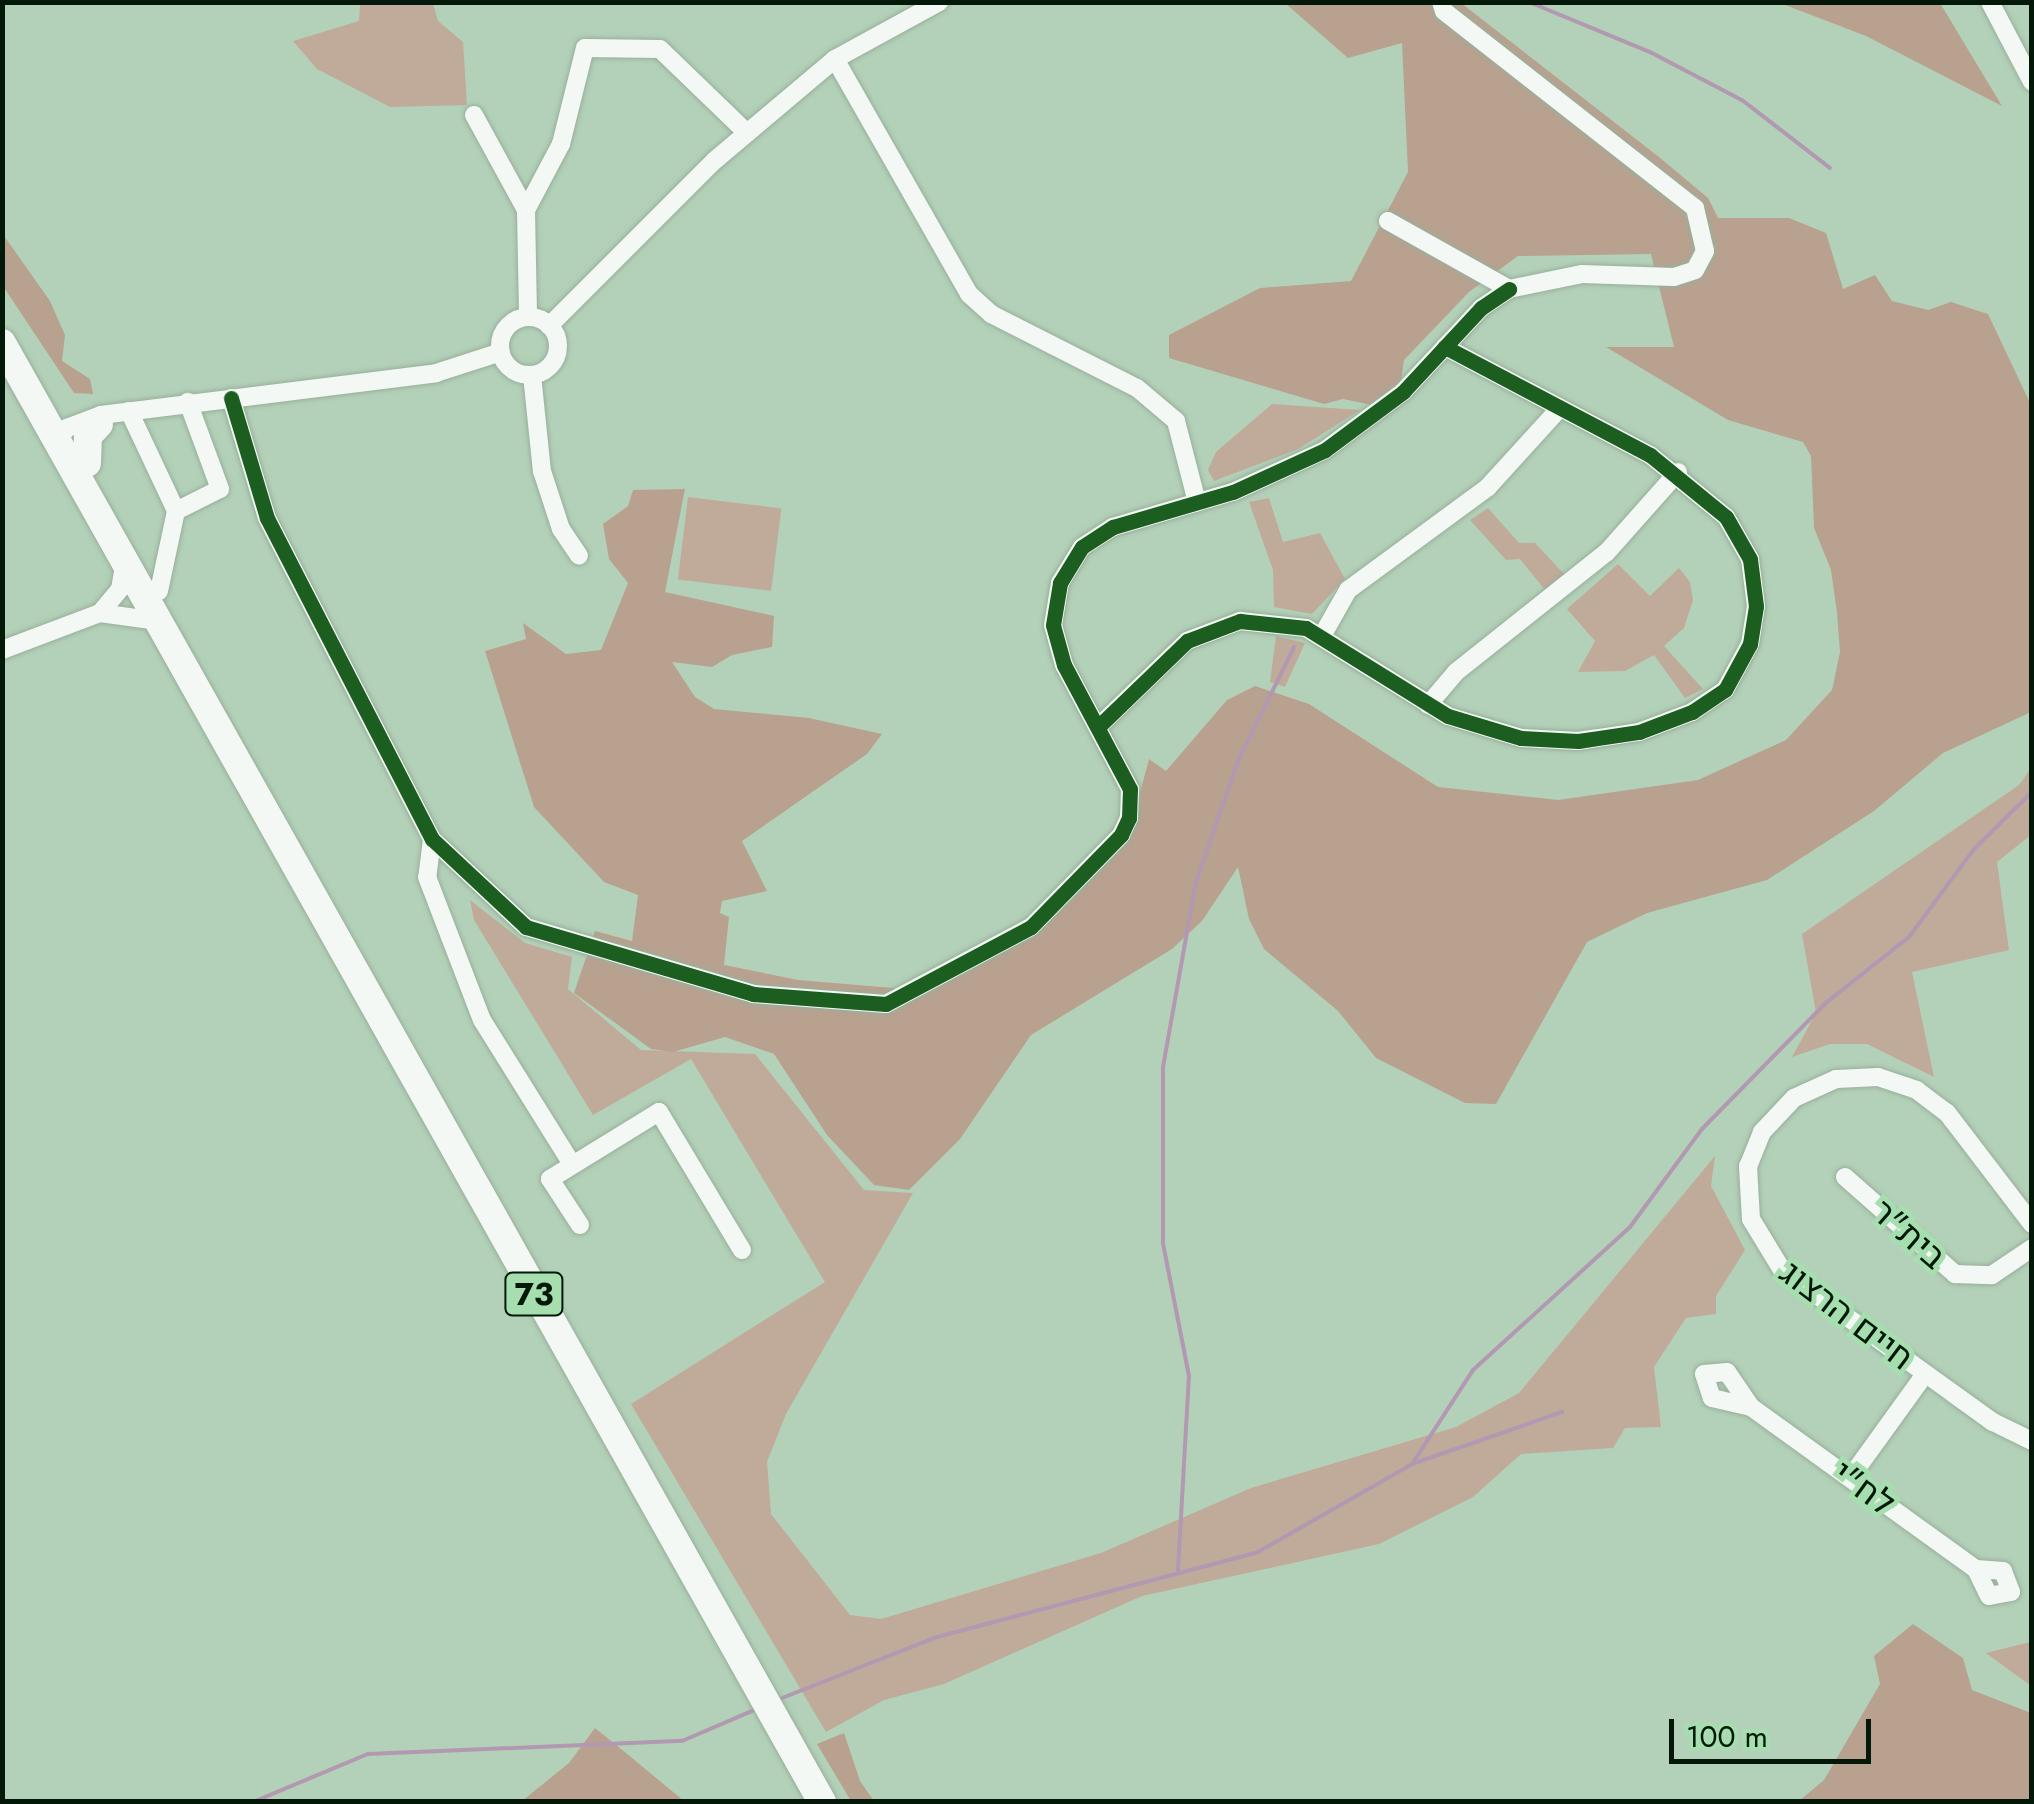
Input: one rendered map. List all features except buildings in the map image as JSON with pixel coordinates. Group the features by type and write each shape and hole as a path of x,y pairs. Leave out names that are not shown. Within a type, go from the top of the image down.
{"highway":[{"name":"73","path":"2,327 74,426 125,557 822,1802"},
{"name":"73","path":"2,343 74,426 88,436 87,463 158,591 252,782"}],"street":[{"path":"550,326 747,132 835,59 939,2"},
{"path":"231,398 267,518 432,838 526,926 752,994 886,1004 1031,926 1121,835 1130,790 1058,646 1053,625 1060,583 1071,560 1095,536 1263,481 1325,450 1402,392 1510,289 1582,274 1674,277 1695,270 1705,251 1695,208 1444,11 1441,2"},
{"path":"1990,2 2032,82"},
{"path":"526,210 560,144 585,48 660,50 747,132"},
{"path":"835,59 968,294 1007,323 1137,388 1176,421 1197,502"},
{"path":"474,115 526,210 528,318"},
{"path":"1388,221 1510,289"},
{"path":"528,318 550,326 558,342 555,360 532,375"},
{"path":"528,318 503,333 501,352 509,367 532,375"},
{"path":"1098,727 1187,642 1220,626 1282,622 1322,636 1428,706 1493,733 1578,741 1664,724 1725,690 1744,660 1754,624 1750,559 1726,516 1678,472 1445,348"},
{"path":"74,426 129,411 188,402 436,373 501,352"},
{"path":"532,375 542,471 561,529 580,556"},
{"path":"176,510 220,489 188,402"},
{"path":"1322,636 1348,590 1488,487 1560,408"},
{"path":"129,411 176,510 158,591"},
{"path":"1428,706 1456,672 1607,552 1678,472"},
{"path":"2,650 100,613 120,589 125,557"},
{"path":"100,613 163,624"},
{"path":"432,838 427,877 482,1020 572,1164"},
{"name":"חיים הרצוג","path":"2032,1224 1948,1113 1898,1082 1857,1076 1815,1086 1762,1132 1748,1166 1747,1202 1769,1254 1799,1285 1924,1374 2032,1441"},
{"path":"580,1225 550,1179 659,1112 742,1250"},
{"name":"בית\"ר","path":"1845,1176 1955,1274 1992,1274 2032,1248"},
{"path":"1850,1478 1924,1374"},
{"name":"לח\"י","path":"1751,1408 1976,1568"}],"shaded area":[{"path":"360,3 433,3 438,21 463,42 467,105 390,107 317,69 293,41 359,21"},
{"path":"1285,3 1461,3 1659,157 1708,198 1718,218 1789,218 1826,233 1843,289 1875,275 1892,301 1928,310 1951,302 1988,314 2031,405 2031,712 1943,753 1874,811 1767,880 1647,913 1587,942 1496,1104 1465,1103 1376,1058 1338,1011 1264,949 1249,919 1238,867 1202,921 1172,949 1031,1035 960,1139 909,1190 874,1185 827,1135 774,1054 725,1037 673,1052 651,1049 574,993 595,931 632,941 638,895 604,882 534,807 485,651 526,639 523,623 566,654 601,650 628,583 609,559 603,524 628,506 633,490 685,489 665,592 774,616 772,647 732,655 712,667 672,662 695,697 714,709 809,718 882,734 867,754 742,841 767,891 722,901 720,913 729,917 724,965 798,980 905,989 1025,923 1133,819 1149,759 1166,771 1227,700 1255,686 1309,704 1438,787 1558,800 1698,780 1786,740 1832,690 1840,652 1837,613 1831,570 1814,528 1811,456 1803,442 1728,420 1606,347 1674,347 1651,254 1518,256 1469,292 1404,360 1397,410 1343,399 1324,404 1169,358 1169,335 1260,288 1351,281 1408,172 1402,43 1348,58"},
{"path":"1780,3 1940,3 2002,106 1866,36"},
{"path":"2,233 50,301 65,335 62,361 90,379 93,394 74,393 3,286"},
{"path":"1272,404 1360,410 1298,449 1214,481 1208,470 1216,452"},
{"path":"688,497 781,508 771,591 678,579"},
{"path":"1269,498 1283,542 1320,533 1345,579 1312,614 1274,607 1273,570 1249,502"},
{"path":"1488,508 1519,543 1535,543 1565,575 1545,590 1520,559 1506,560 1470,520"},
{"path":"1618,564 1650,596 1679,568 1690,582 1693,600 1684,628 1664,646 1703,689 1685,698 1654,655 1625,671 1578,672 1595,641 1567,609"},
{"path":"1276,636 1305,643 1285,687 1270,682"},
{"path":"2031,768 2031,835 1997,862 2009,950 1912,972 1934,1077 1867,1044 1830,1044 1792,1057 1816,1013 1802,934 2019,785"},
{"path":"470,900 525,943 572,957 568,989 641,1050 755,1054 864,1190 913,1193 786,1414 767,1462 771,1514 850,1615 881,1619 1101,1553 1251,1488 1456,1427 1519,1393 1715,1156 1711,1186 1745,1250 1716,1296 1716,1314 1686,1318 1654,1367 1661,1427 1625,1428 1613,1448 1521,1454 1473,1497 1379,1544 1142,1596 944,1684 884,1700 826,1732 631,1404 825,1282 691,1059 593,1115 474,920"},
{"path":"1913,1624 1963,1658 1972,1690 2031,1713 2031,1801 1799,1801 1824,1780 1880,1684 1874,1656"},
{"path":"2030,1642 2031,1686 1986,1653"},
{"path":"595,1728 684,1801 522,1801 569,1763"},
{"path":"844,1733 860,1781 874,1801 851,1801 817,1744"}],"waterway":[{"path":"1529,2 1650,52 1742,100 1830,168"},
{"path":"1178,1571 1189,1376 1163,1243 1163,1067 1196,882 1238,761 1294,647"},
{"path":"1414,1461 1473,1370 1630,1227 1702,1129 1827,1002 1909,937 1974,849 2032,792"},
{"path":"777,1700 937,1637 1258,1552 1412,1464 1562,1412"},
{"path":"253,1802 368,1754 682,1741 759,1708"}],"cycle path":[{"path":"231,398 267,518 432,839 526,927 753,994 886,1004 1031,927 1121,835 1129,818 1130,789 1064,665 1053,625 1060,583 1082,547 1113,527 1233,492 1325,450 1403,392 1481,308 1509,289"},
{"path":"1098,727 1187,641 1240,621 1306,628 1448,716 1521,738 1578,741 1639,732 1692,712 1725,690 1750,644 1756,606 1750,559 1726,517 1650,455 1445,347"}]}
